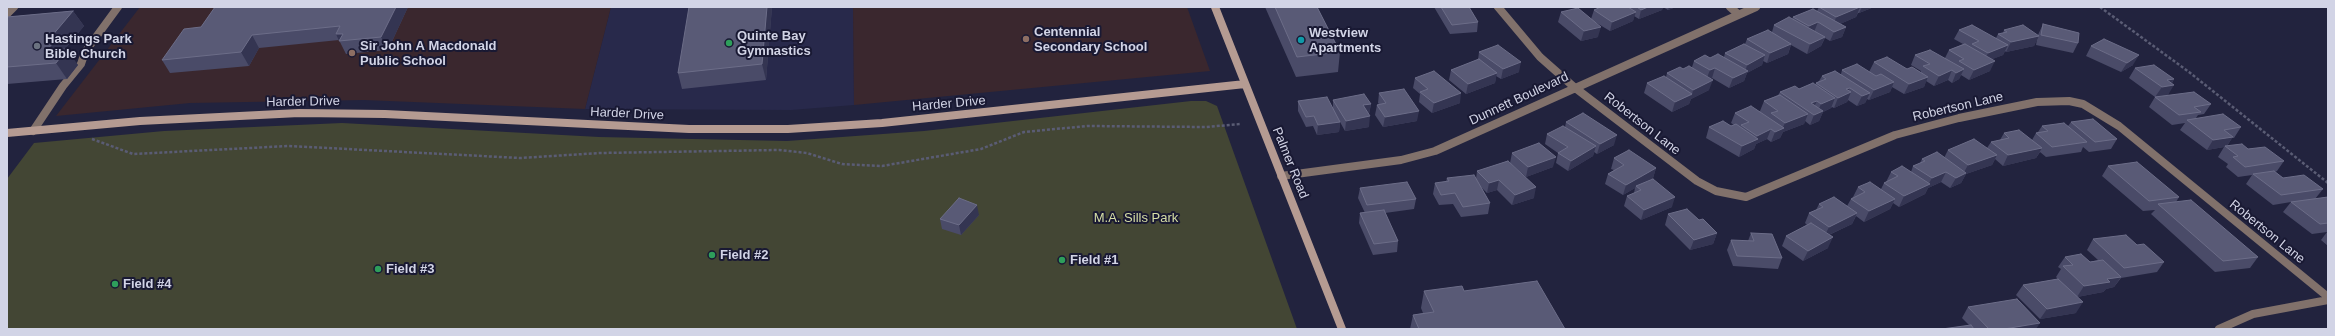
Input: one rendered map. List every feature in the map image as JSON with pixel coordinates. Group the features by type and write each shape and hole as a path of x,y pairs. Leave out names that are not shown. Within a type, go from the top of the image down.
{"street":[{"path":"7,14 14,7"},
{"path":"33,131 63,86 81,64 85,52 118,7"},
{"name":"Palmer Road","path":"1215,7 1342,329"},
{"name":"Robertson Lane","path":"1498,7 1540,57 1574,87 1697,181 1716,191 1746,197 1902,133 1959,118 2037,102 2069,101 2083,104 2119,126 2328,298"},
{"path":"1730,7 1738,14"},
{"name":"Dunnett Boulevard","path":"1281,176 1401,160 1435,151 1574,87 1756,7"},
{"name":"Harder Drive","path":"7,133 162,119 299,113 385,114 689,129 788,129 882,123 1024,109 1245,84"},
{"path":"2219,329 2253,314 2328,298"}],"path":[{"path":"2100,7 2194,76 2328,183"},
{"path":"89,139 133,154 289,146 520,158 600,153 779,150 807,153 842,164 882,166 981,149 1024,132 1087,126 1206,127 1241,124"}],"shaded area":[{"name":"Sir John A Macdonald Public School","path":"140,7 611,7 585,109 364,100 190,103 56,116"},
{"path":"611,7 853,7 854,105 791,110 585,109"},
{"name":"Centennial Secondary School","path":"853,7 1187,7 1210,71 854,105"}],"green space":[{"name":"M.A. Sills Park","path":"1191,101 1206,101 1217,106 1297,329 7,329 7,179 34,143 164,131 342,123 599,137 787,141 924,131"}],"building":[{"path":"215,7 396,7 381,37 339,41 343,34 336,34 340,26 252,35 241,52 162,60 184,29 201,27"},
{"name":"Quinte Bay Gymnastics","path":"689,7 767,7 762,64 678,73"},
{"path":"1275,7 1317,7 1340,52 1297,57"},
{"path":"1441,7 1469,7 1478,22 1452,25"},
{"path":"1601,7 1628,7 1636,12 1612,22 1594,10"},
{"path":"1637,7 1648,7 1641,10"},
{"path":"1819,7 1860,7 1836,17"},
{"path":"1578,8 1601,27 1584,31 1561,12"},
{"path":"1813,9 1846,27 1834,32 1818,22 1809,26 1793,17"},
{"path":"73,11 46,43 53,43 46,51 67,49 56,63 7,67 7,17"},
{"path":"1789,17 1825,37 1810,44 1774,25"},
{"path":"2043,24 2079,33 2078,43 2041,35"},
{"path":"1972,25 2008,45 1988,53 1972,44 1979,41 1959,30"},
{"path":"2023,25 2039,36 2011,42 1998,34 2007,32 2004,30"},
{"path":"1768,30 1791,44 1770,53 1747,39"},
{"path":"2104,39 2139,55 2127,63 2091,46"},
{"path":"1744,44 1765,55 1747,65 1725,53"},
{"path":"1965,44 1995,61 1974,70 1959,61 1964,59 1949,50"},
{"path":"1498,45 1521,62 1503,69 1479,52"},
{"path":"1930,50 1964,69 1956,73 1952,70 1939,76 1923,66 1930,64 1915,55"},
{"path":"1718,54 1748,71 1733,78 1715,68 1710,70 1694,61 1705,55 1710,58"},
{"path":"1887,57 1907,69 1912,67 1928,77 1909,84 1874,62"},
{"path":"1479,59 1497,73 1468,84 1451,70"},
{"path":"1857,64 1876,76 1881,74 1894,82 1874,90 1842,70"},
{"path":"2154,65 2174,79 2167,80 2174,85 2162,87 2135,68"},
{"path":"1689,66 1713,80 1693,90 1667,73 1680,67 1683,69"},
{"path":"1434,71 1461,93 1434,103 1420,92 1428,89 1415,78"},
{"path":"1835,71 1870,93 1862,96 1850,88 1846,89 1851,92 1838,98 1816,83 1826,79 1822,76"},
{"path":"1664,76 1692,94 1675,102 1647,83"},
{"path":"1813,83 1835,98 1821,104 1817,101 1811,103 1823,111 1814,115 1780,92 1795,86 1799,89"},
{"path":"1404,89 1419,111 1385,117 1377,105 1386,103 1379,93"},
{"path":"2194,92 2211,104 2194,107 2201,112 2179,115 2155,97"},
{"path":"1364,94 1371,104 1363,105 1370,116 1346,121 1333,100"},
{"path":"1780,95 1808,114 1785,123 1771,113 1778,111 1764,101"},
{"path":"1327,97 1340,122 1318,125 1314,116 1306,117 1298,101"},
{"path":"1751,106 1784,128 1775,132 1771,129 1757,136 1741,125 1749,122 1735,113"},
{"path":"1583,113 1617,135 1600,144 1566,122"},
{"path":"2223,114 2241,127 2224,130 2233,137 2213,140 2187,120"},
{"path":"2093,119 2117,139 2095,142 2071,122"},
{"path":"1723,121 1731,126 1736,124 1758,139 1742,146 1709,127"},
{"path":"2064,123 2087,142 2052,147 2036,133 2048,131 2042,126"},
{"path":"1563,126 1596,146 1571,161 1558,153 1568,147 1547,134"},
{"path":"2019,130 2042,148 2008,155 1991,142 2009,138 2004,133"},
{"path":"1974,139 1997,155 1968,165 1948,150"},
{"path":"1539,143 1556,157 1528,167 1512,153"},
{"path":"2242,144 2248,149 2265,147 2284,161 2245,167 2233,157 2238,156 2225,146"},
{"path":"1629,150 1656,168 1626,185 1608,174 1624,165 1614,158"},
{"path":"1937,152 1966,173 1956,178 1946,172 1932,178 1913,166 1925,161 1922,159"},
{"path":"1508,161 1536,187 1515,195 1499,180 1489,183 1477,171"},
{"path":"2137,162 2179,197 2149,201 2108,166"},
{"path":"1902,166 1930,184 1904,196 1884,183 1898,176 1891,172"},
{"path":"2274,171 2283,178 2304,175 2323,189 2281,195 2253,174"},
{"path":"1474,175 1490,203 1463,207 1455,193 1441,195 1435,183 1449,181 1447,178"},
{"path":"1653,179 1675,197 1644,210 1627,196 1641,190 1636,186"},
{"path":"1407,182 1416,199 1367,205 1360,188"},
{"path":"1870,182 1895,199 1869,211 1851,199 1865,192 1858,187"},
{"path":"1834,197 1857,213 1829,227 1809,213 1823,207 1819,204"},
{"path":"2328,197 2328,223 2320,224 2291,202"},
{"path":"959,198 977,205 959,225 940,219"},
{"path":"2191,200 2258,257 2223,261 2158,204"},
{"path":"1687,209 1699,220 1703,219 1717,233 1694,240 1668,214"},
{"path":"1384,210 1398,241 1374,244 1360,213"},
{"path":"1811,223 1833,237 1808,251 1786,236"},
{"path":"1751,233 1772,234 1782,258 1737,256 1731,240 1754,241"},
{"path":"2126,235 2137,245 2144,244 2164,262 2124,268 2093,239"},
{"path":"2081,254 2090,262 2103,260 2121,277 2107,279 2110,282 2084,286 2063,266 2073,265 2065,257"},
{"path":"2058,279 2083,302 2047,309 2023,285"},
{"path":"1537,281 1565,329 1419,329 1413,315 1434,312 1424,291 1462,286 1464,291"},
{"path":"2017,299 2040,323 2004,329 1989,329 1968,307"},
{"path":"1971,325 1974,329 1942,329"}],"place":[{"name":"Centennial Secondary School","path":"1026,39"},
{"name":"Westview Apartments","path":"1301,40"},
{"name":"Quinte Bay Gymnastics","path":"729,43"},
{"name":"Hastings Park Bible Church","path":"37,46"},
{"name":"Sir John A Macdonald Public School","path":"352,53"},
{"name":"Field #2","path":"712,255"},
{"name":"Field #1","path":"1062,260"},
{"name":"Field #3","path":"378,269"},
{"name":"Field #4","path":"115,284"}]}
